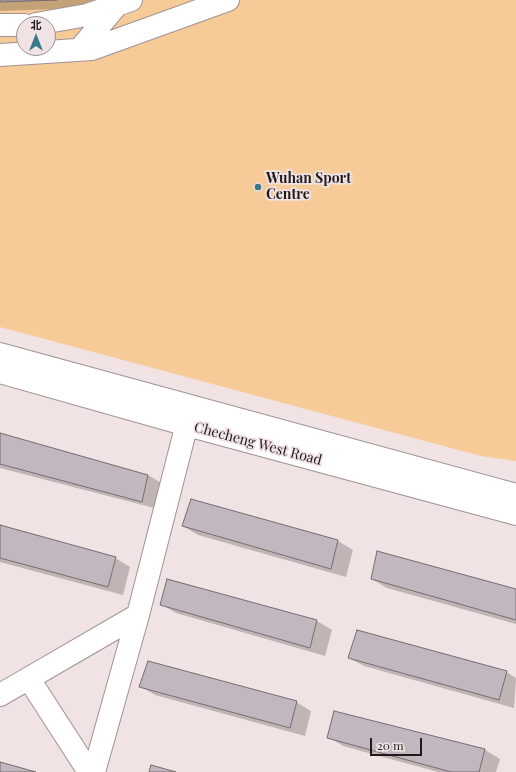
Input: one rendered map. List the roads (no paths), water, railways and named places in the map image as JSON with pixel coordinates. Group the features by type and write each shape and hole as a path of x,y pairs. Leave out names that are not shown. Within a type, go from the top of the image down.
{"main road":[{"path":"0,55 92,49 204,5 228,0"},
{"path":"79,50 124,2"},
{"path":"56,20 87,15 124,2"},
{"path":"0,25 16,25"},
{"name":"Checheng West Road","path":"0,354 189,417 516,514"},
{"name":"Checheng West Road","path":"0,372 516,495"},
{"path":"94,772 138,615 189,417"},
{"path":"0,695 138,615"},
{"path":"29,679 89,772"}],"place":[{"name":"Wuhan Sport Centre","path":"258,187"}]}
